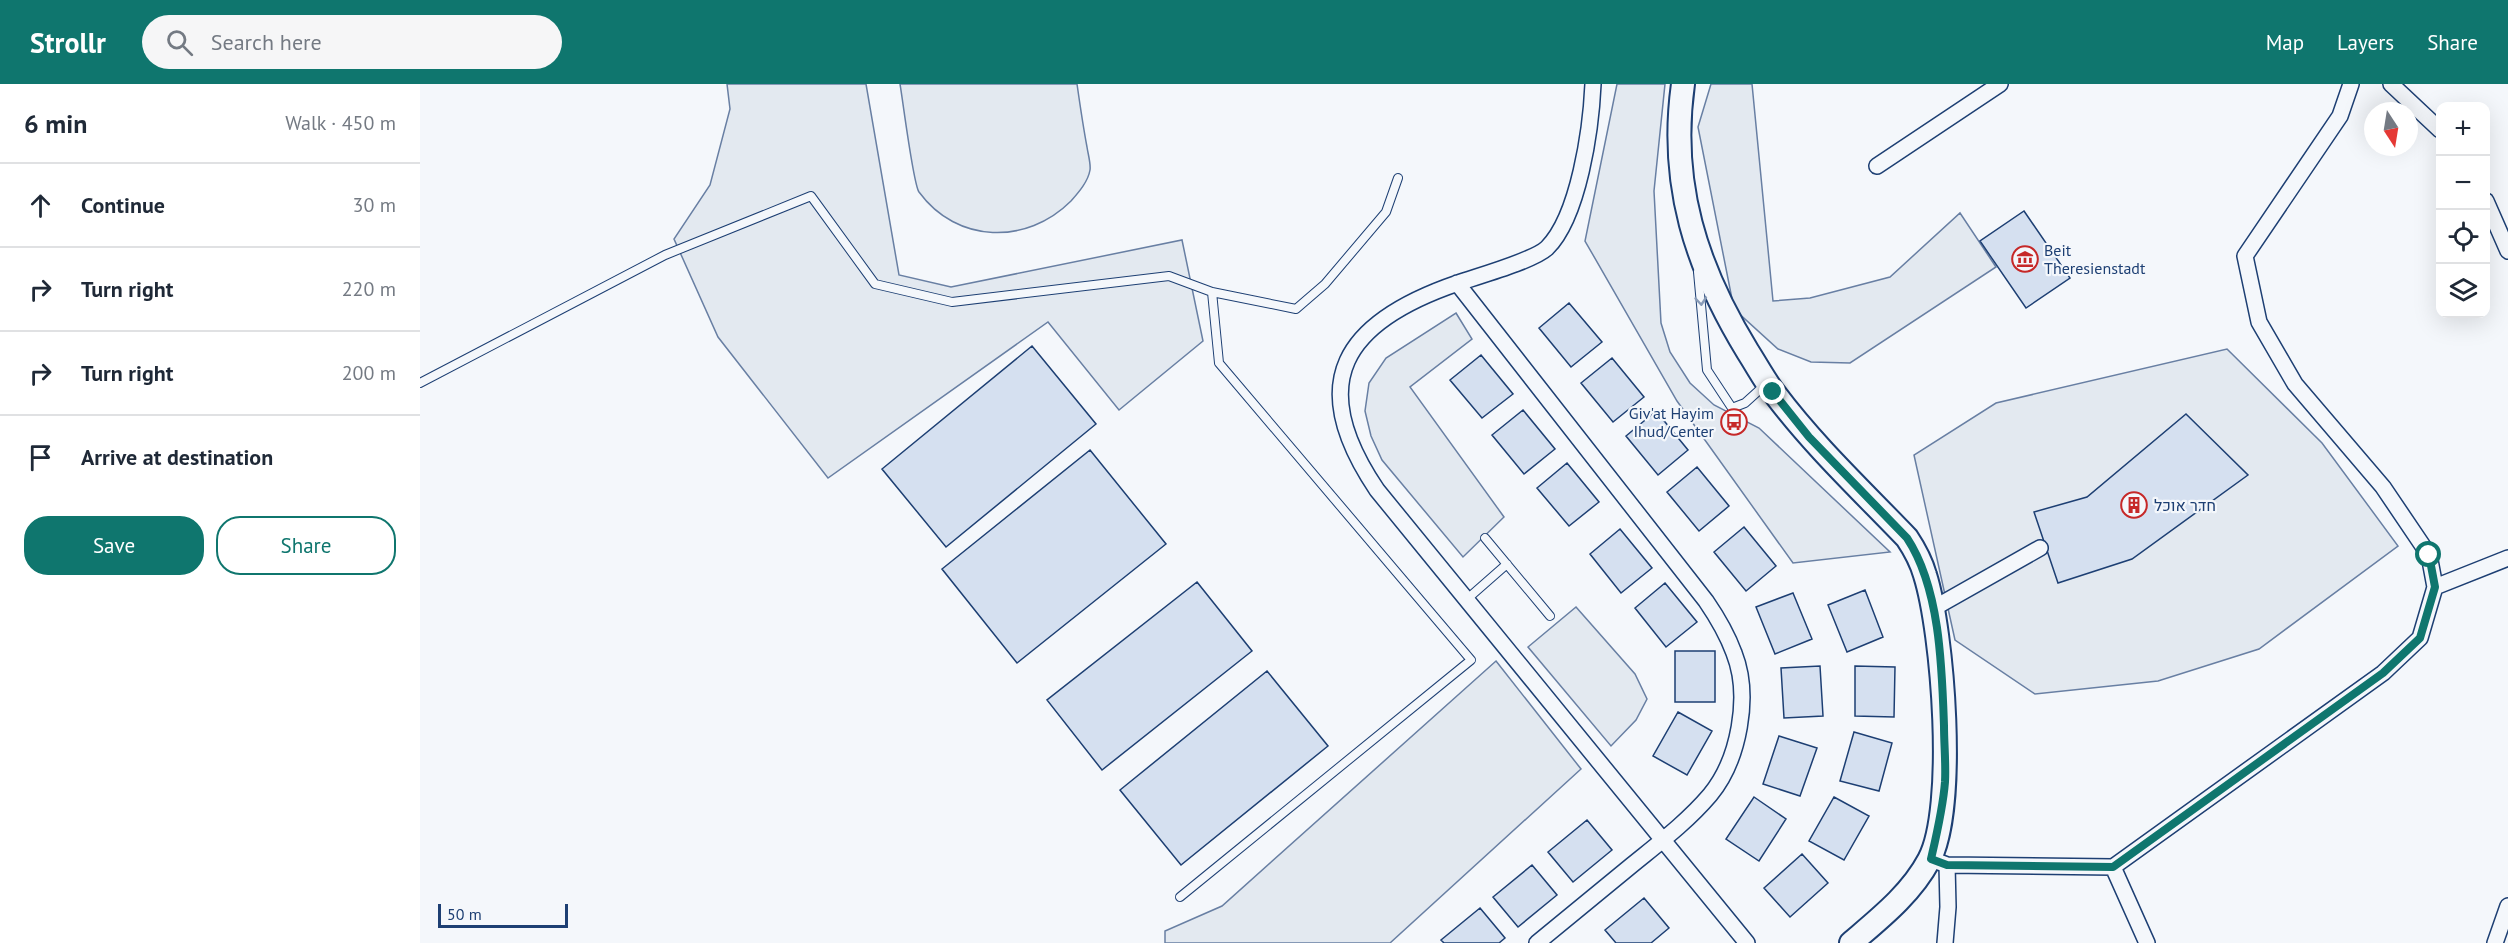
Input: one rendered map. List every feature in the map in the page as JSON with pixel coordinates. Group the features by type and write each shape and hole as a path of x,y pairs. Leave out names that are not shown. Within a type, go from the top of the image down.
{"street":[{"path":"1593,84 1582,166 1561,231 1545,250 1496,271 1457,283 1395,310 1376,323 1360,338 1342,376 1340,398 1343,422 1361,466 1377,490 1747,943"},
{"path":"1683,84 1678,149 1683,189 1696,243 1717,298 1767,383 1809,437 1907,538 1918,555 1934,608 1942,694 1945,780 1939,862 1948,907 1945,943"},
{"path":"1877,166 2000,84"},
{"path":"1851,943 1939,862 2113,867 2383,673 2420,638 2435,587 2429,555 2383,487 2295,384 2259,322 2245,256 2340,116 2351,84"},
{"path":"2391,84 2436,126"},
{"path":"2490,210 2508,251"},
{"path":"1457,283 1684,572 1720,623 1735,654 1742,680 1741,713 1735,741 1725,771 1711,794 1662,840 1537,943"},
{"path":"1934,608 2040,548"},
{"path":"2435,587 2508,558"},
{"path":"2113,867 2147,943"},
{"path":"2495,943 2508,906"}],"lane":[{"path":"420,383 665,255 811,196 875,284 952,302 1169,276 1212,292 1296,309 1325,284 1386,212 1398,178"},
{"path":"1696,243 1707,370 1732,408 1744,403 1767,383"},
{"path":"1180,897 1471,660 1219,363 1212,292"},
{"path":"1485,538 1550,616"},
{"path":"1466,600 1507,564"}],"shaded area":[{"path":"727,84 866,84 899,275 951,287 1182,240 1203,341 1119,410 1048,322 828,478 718,337 674,239 710,185 730,109"},
{"path":"900,84 1077,84 1090,165 1087,179 1071,201 1053,215 1034,225 1014,231 993,232 972,229 953,222 935,209 919,192 911,158"},
{"path":"1617,84 1665,84 1654,191 1661,323 1670,352 1690,383 1714,405 1759,428 1890,552 1793,563 1677,401 1585,241"},
{"path":"1711,84 1752,84 1773,301 1810,298 1890,277 1960,213 1996,267 1850,363 1811,362 1778,349 1734,309 1698,127"},
{"path":"1456,313 1472,339 1410,387 1504,517 1463,557 1382,460 1371,436 1365,411 1369,383 1386,358"},
{"path":"2227,349 2322,443 2398,546 2259,649 2158,681 2035,694 1955,640 1914,455 1996,403"},
{"path":"1576,607 1635,674 1647,699 1636,720 1611,746 1528,647"},
{"path":"1496,661 1581,769 1390,943 1165,943 1165,931 1222,906"}],"building":[{"name":"Beit Theresienstadt","path":"2024,211 2070,278 2026,308 1980,241"},
{"path":"1569,303 1602,342 1571,367 1539,328"},
{"path":"1032,346 1096,424 946,547 882,469"},
{"path":"1481,355 1513,394 1482,418 1450,380"},
{"path":"1612,358 1644,397 1613,422 1581,383"},
{"path":"1523,410 1555,449 1524,474 1492,435"},
{"path":"1656,411 1688,450 1658,475 1626,436"},
{"name":"חדר אוכל","path":"2186,414 2248,475 2132,559 2058,583 2034,512 2087,497"},
{"path":"1090,450 1166,544 1017,663 942,569"},
{"path":"1567,463 1599,502 1569,526 1537,488"},
{"path":"1697,467 1729,506 1699,531 1667,492"},
{"path":"1744,527 1776,566 1746,591 1714,552"},
{"path":"1620,529 1652,568 1621,593 1590,554"},
{"path":"1197,582 1252,651 1102,770 1047,700"},
{"path":"1665,583 1697,622 1666,647 1635,608"},
{"path":"1865,590 1883,637 1847,652 1828,605"},
{"path":"1793,593 1812,639 1775,654 1756,607"},
{"path":"1675,651 1715,651 1715,702 1675,702"},
{"path":"1820,666 1823,716 1784,718 1781,668"},
{"path":"1855,666 1895,667 1894,717 1855,716"},
{"path":"1267,671 1328,746 1181,865 1120,790"},
{"path":"1678,712 1712,731 1687,775 1653,756"},
{"path":"1854,732 1892,743 1879,791 1840,781"},
{"path":"1779,736 1817,748 1800,796 1763,784"},
{"path":"1754,797 1786,819 1759,861 1726,839"},
{"path":"1834,797 1869,816 1844,860 1809,841"},
{"path":"1587,820 1612,850 1573,882 1548,852"},
{"path":"1802,854 1828,883 1790,917 1764,888"},
{"path":"1532,865 1557,895 1518,927 1493,897"},
{"path":"1644,898 1669,928 1651,943 1616,943 1605,930"},
{"path":"1480,908 1505,938 1499,943 1444,943 1441,940"}],"place":[{"name":"Beit Theresienstadt","path":"2025,259"},
{"name":"Giv'at Hayim Ihud/Center","path":"1734,422"},
{"name":"חדר אוכל","path":"2134,505"}],"route":[{"path":"1773,392 1809,437 1907,538 1918,555 1926,575 1934,608 1942,694 1945,780 1941,822 1931,859 1947,865 2113,867 2383,673 2420,638 2435,587 2429,555"}]}
